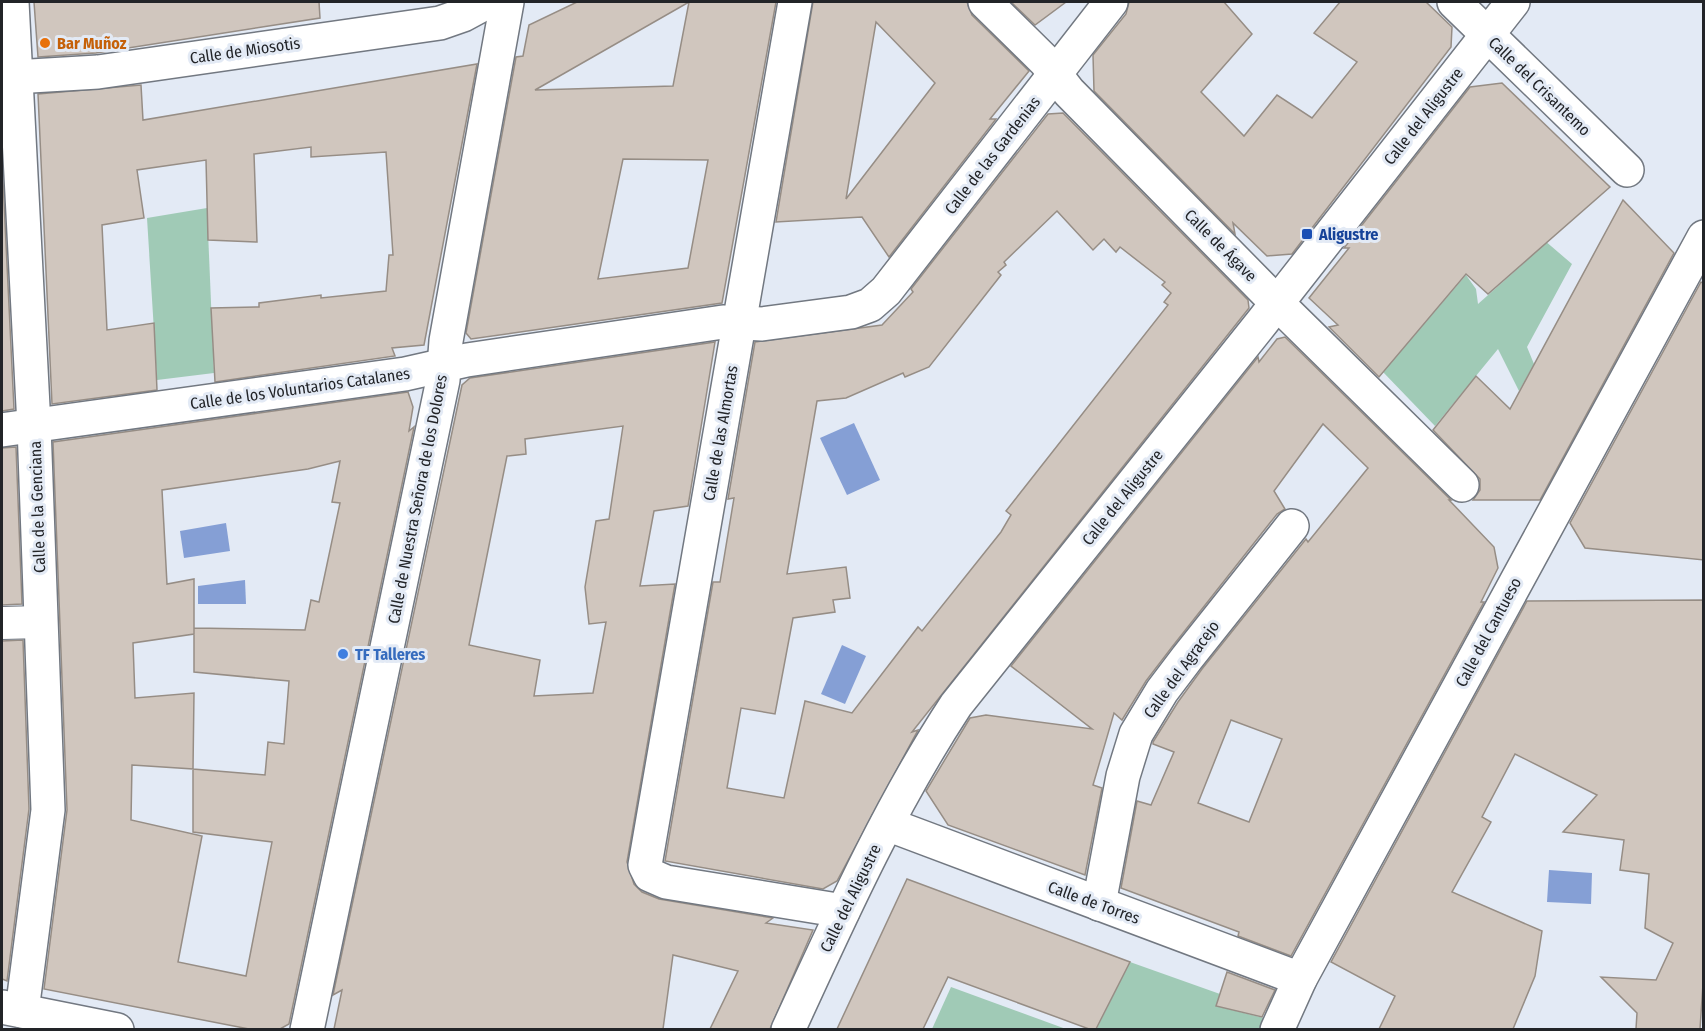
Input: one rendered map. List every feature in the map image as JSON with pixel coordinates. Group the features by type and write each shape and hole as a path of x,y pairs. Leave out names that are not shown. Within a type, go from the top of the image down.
{"street":[{"name":"Calle de la Genciana","path":"12,2 6,78 34,426 48,810 12,1009"},
{"name":"Calle de Miosotis","path":"6,78 98,72 440,23 463,15 487,2"},
{"name":"Calle de Nuestra Señora de los Dolores","path":"307,1029 444,365 507,2"},
{"name":"Calle de las Almortas","path":"795,2 645,865 650,875 666,882 843,910"},
{"name":"Calle de Ágave","path":"984,2 1056,74 1069,92 1277,303 1462,485"},
{"name":"Calle de las Gardenias","path":"870,305 886,291 1111,2"},
{"name":"Calle del Crisantemo","path":"1454,2 1627,170"},
{"name":"Calle del Aligustre","path":"788,1029 843,910 887,824 915,771 956,705 1277,303 1513,2"},
{"name":"Calle del Cantueso","path":"1277,1029 1300,979 1704,237"},
{"name":"Calle de los Voluntarios Catalanes","path":"2,430 405,374 444,365 723,322 740,321 762,324 851,312 870,305"},
{"name":"Calle del Agracejo","path":"1099,904 1123,776 1136,734 1162,691 1292,526"},
{"path":"2,623 41,622"},
{"name":"Calle de Torres","path":"887,824 1300,979"},
{"path":"12,1009 117,1029"}],"green space":[{"path":"207,208 214,373 157,380 147,218"},
{"path":"1544,240 1572,264 1527,347 1534,364 1519,391 1498,349 1435,426 1383,372 1466,275 1476,289 1478,304 1523,264"},
{"path":"1130,962 1220,994 1216,1006 1268,1019 1262,1029 1096,1030"},
{"path":"951,987 1066,1029 932,1029"}],"water":[{"path":"854,423 880,480 847,495 820,438"},
{"path":"226,523 230,551 184,558 180,531"},
{"path":"245,580 246,604 198,604 198,586"},
{"path":"842,645 866,656 845,704 821,694"},
{"path":"1549,870 1592,873 1591,904 1547,902"}],"building":[{"path":"34,2 319,2 320,18 96,53 38,57"},
{"path":"577,2 689,2 776,2 722,303 471,339 466,333 516,57 523,56 529,25","holes":["689,2 673,86 535,90","623,159 708,160 688,268 598,279"]},
{"path":"813,2 967,2 972,15 1029,71 990,119 996,119 889,257 862,217 776,222","holes":["876,22 935,83 846,199"]},
{"path":"1011,2 1066,2 1035,25"},
{"path":"1129,2 1224,2 1252,34 1201,92 1244,136 1277,95 1312,118 1357,62 1314,33 1340,2 1426,2 1452,27 1451,47 1292,254 1267,256 1233,223 1235,234 1094,91 1093,55 1126,14"},
{"path":"477,64 424,345 392,348 395,356 215,382 211,308 259,307 259,303 321,295 321,298 386,291 389,255 393,255 386,152 311,157 311,147 254,154 257,242 208,240 206,160 137,170 144,218 102,225 107,330 154,323 157,390 52,404 38,94 141,85 143,120"},
{"path":"1502,83 1610,187 1488,294 1466,274 1379,377 1329,327 1338,325 1309,298 1349,248 1344,248 1470,87"},
{"path":"1063,113 1248,300 1249,308 912,732 918,730 837,881 823,889 665,861 713,582 720,582 734,498 728,499 755,342 882,325 913,292 911,289 1048,114","holes":["1057,211 1093,250 1104,239 1116,252 1120,247 1165,282 1162,285 1171,293 1164,302 1168,305 1006,511 1011,515 1001,532 922,631 918,627 852,713 805,701 784,798 727,788 741,708 775,714 793,618 835,612 833,600 850,598 846,567 787,574 817,401 846,398 903,373 905,377 929,367 1001,275 998,272 1006,265 1004,262"]},
{"path":"2,161 14,409 2,411"},
{"path":"1623,200 1674,253 1540,500 1473,500 1480,490 1480,479 1433,430 1476,376 1510,409"},
{"path":"1701,282 1704,284 1704,560 1585,548 1570,523"},
{"path":"1285,337 1451,500 1449,500 1494,547 1498,568 1481,602 1484,602 1291,956 1238,936 1239,932 1121,888 1137,801 1151,805 1174,752 1153,744 1153,742 1202,669 1306,539 1308,542 1368,468 1323,424 1274,491 1285,509 1277,514 1172,647 1146,681 1122,720 1114,713 1093,785 1102,788 1085,875 948,825 926,791 970,718 986,715 1092,729 1011,666 1258,357 1259,362 1277,339","holes":["1231,720 1282,739 1249,822 1198,803"]},
{"path":"715,342 688,506 654,511 640,586 675,584 627,862 634,884 642,892 659,899 773,918 766,923 813,930 770,1029 710,1029 738,971 673,955 663,1029 334,1029 342,990 333,995 462,385 470,378","holes":["623,426 609,519 596,521 585,587 589,624 606,622 593,693 534,696 540,660 469,645 507,456 526,454 525,439"]},
{"path":"408,392 413,407 409,431 414,427 289,1024 280,1029 249,1029 44,989 67,810 53,442","holes":["340,461 332,502 340,503 319,602 311,600 305,630 194,628 194,579 167,584 162,490 308,469","194,634 194,672 289,681 284,744 268,742 265,775 193,769 194,693 135,698 133,643","132,765 193,769 193,832 272,842 246,976 178,962 202,836 131,820"]},
{"path":"16,447 22,604 2,605 2,448"},
{"path":"1704,600 1704,969 1700,1029 1636,1029 1637,1013 1601,977 1656,980 1673,943 1645,928 1649,874 1620,870 1624,840 1563,832 1597,795 1515,754 1482,817 1491,822 1452,892 1542,931 1535,976 1513,1029 1379,1029 1395,996 1331,962 1527,601"},
{"path":"23,640 29,809 7,981 2,979 2,641"},
{"path":"907,879 1130,962 1096,1029 1089,1029 948,977 923,1029 837,1029"},
{"path":"1227,972 1275,990 1262,1017 1216,1006"}],"place":[{"name":"Bar Muñoz","path":"45,43"},
{"name":"Aligustre","path":"1307,234"},
{"name":"TF Talleres","path":"343,654"}]}
